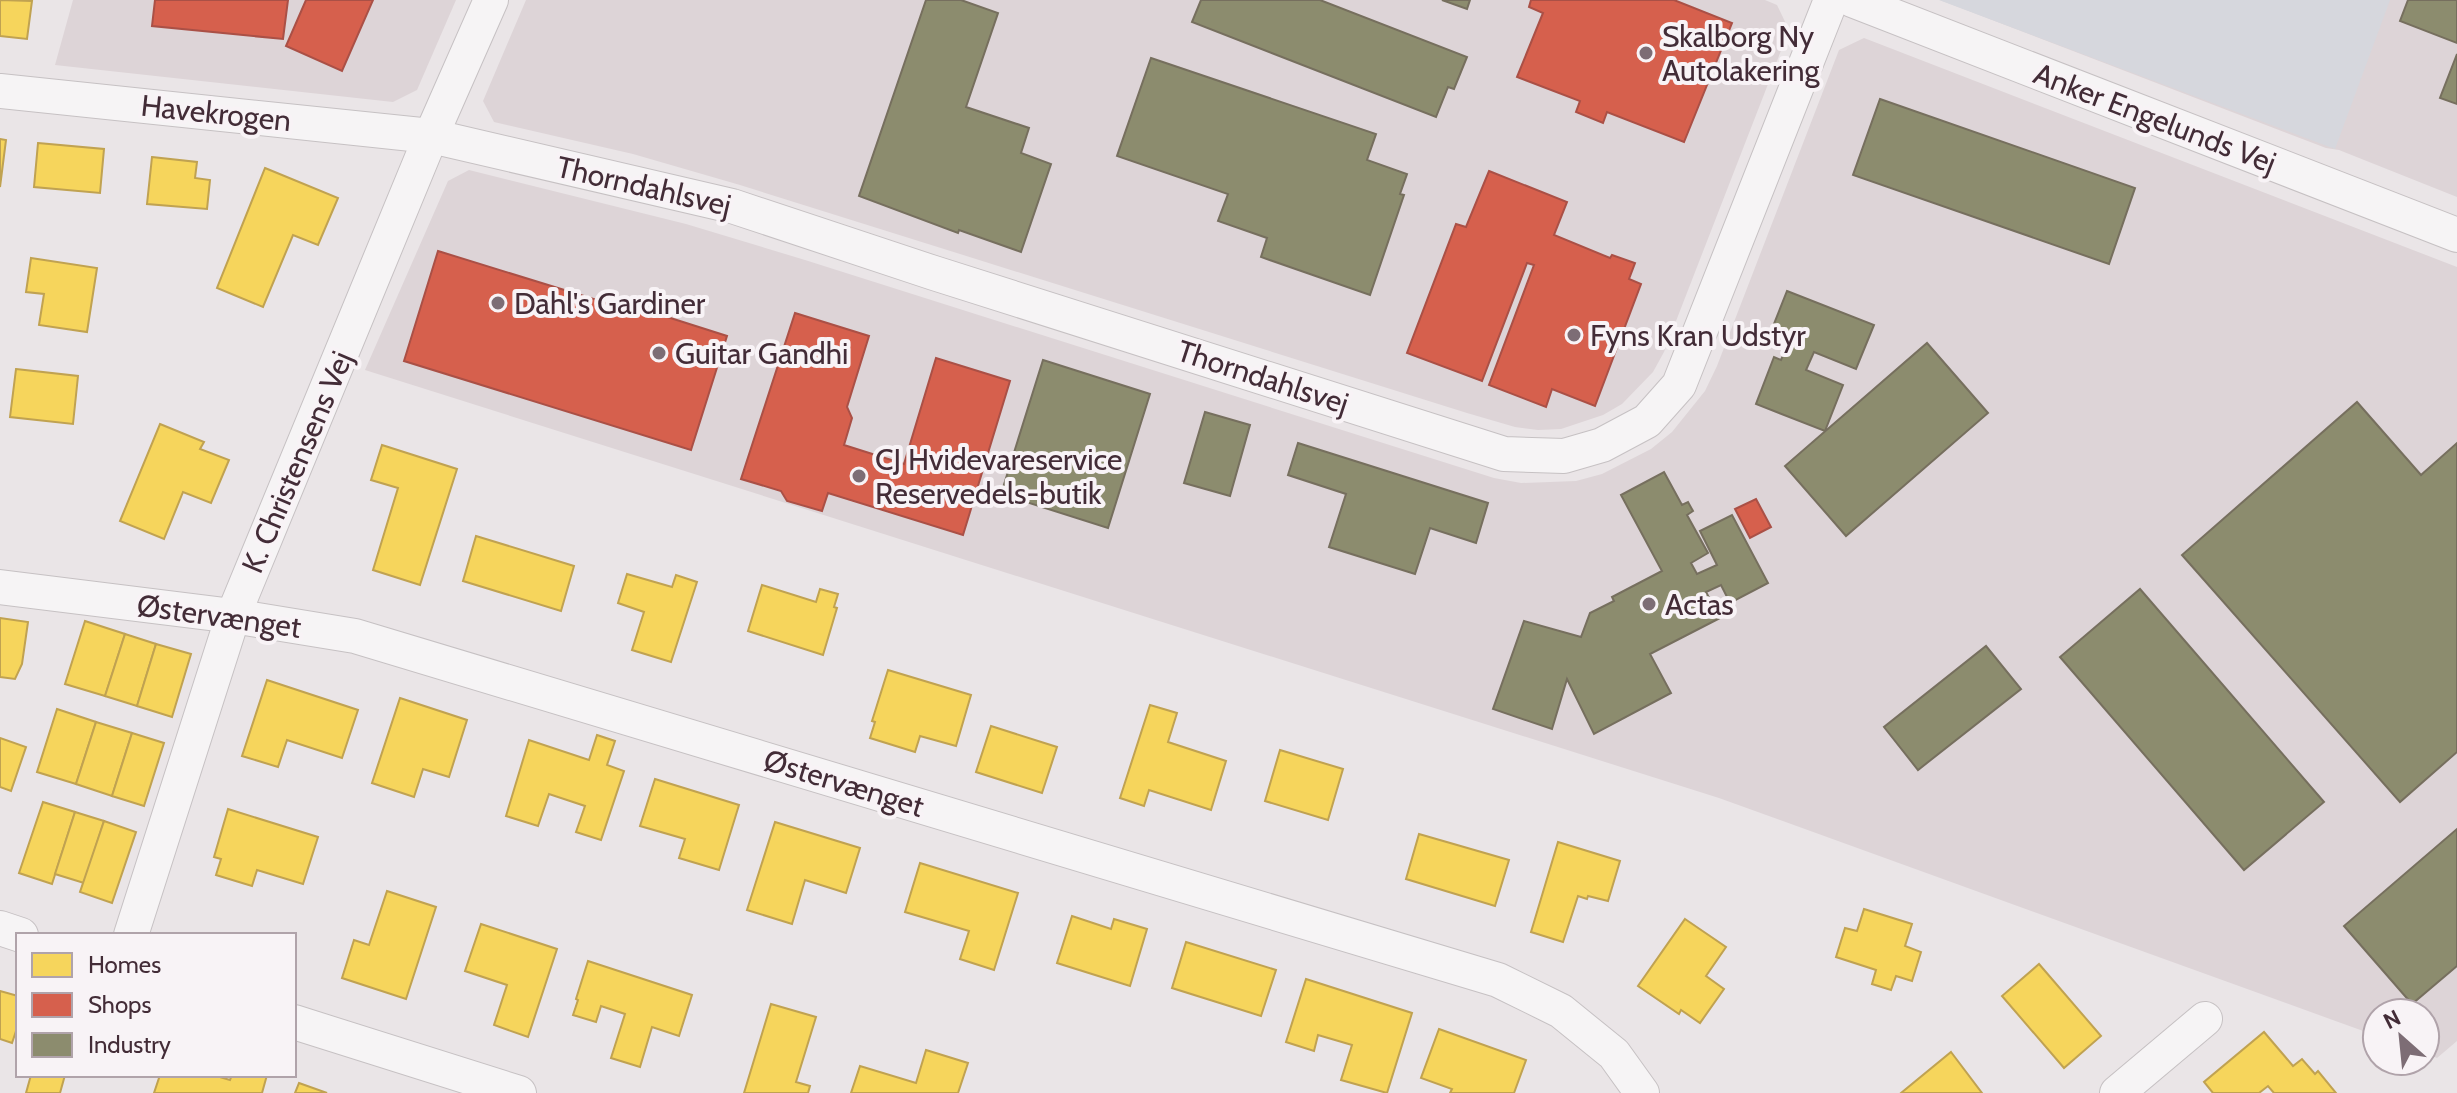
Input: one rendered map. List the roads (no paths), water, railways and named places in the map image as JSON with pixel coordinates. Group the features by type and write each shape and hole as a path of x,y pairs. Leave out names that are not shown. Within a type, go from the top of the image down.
{"street":[{"name":"K. Christensens Vej","path":"132,933 233,616 431,136 491,0"},
{"name":"Thorndahlsvej","path":"431,136 732,206 1504,454 1564,456 1602,445 1647,421 1679,385 1831,0"},
{"name":"Anker Engelunds Vej","path":"1852,0 2457,235"},
{"name":"Havekrogen","path":"0,91 431,136"},
{"name":"Østervænget","path":"0,587 233,616 355,636 1498,980 1561,1011 1614,1054 1642,1093"},
{"path":"2117,1093 2205,1019"},
{"path":"296,1023 519,1093"}],"place":[{"name":"Skalborg Ny Autolakering","path":"1646,53"},
{"name":"Dahl's Gardiner","path":"498,303"},
{"name":"Fyns Kran Udstyr","path":"1574,335"},
{"name":"Guitar Gandhi","path":"659,353"},
{"name":"CJ Hvidevareservice Reservedels-butik","path":"859,476"},
{"name":"Actas","path":"1649,604"}]}
